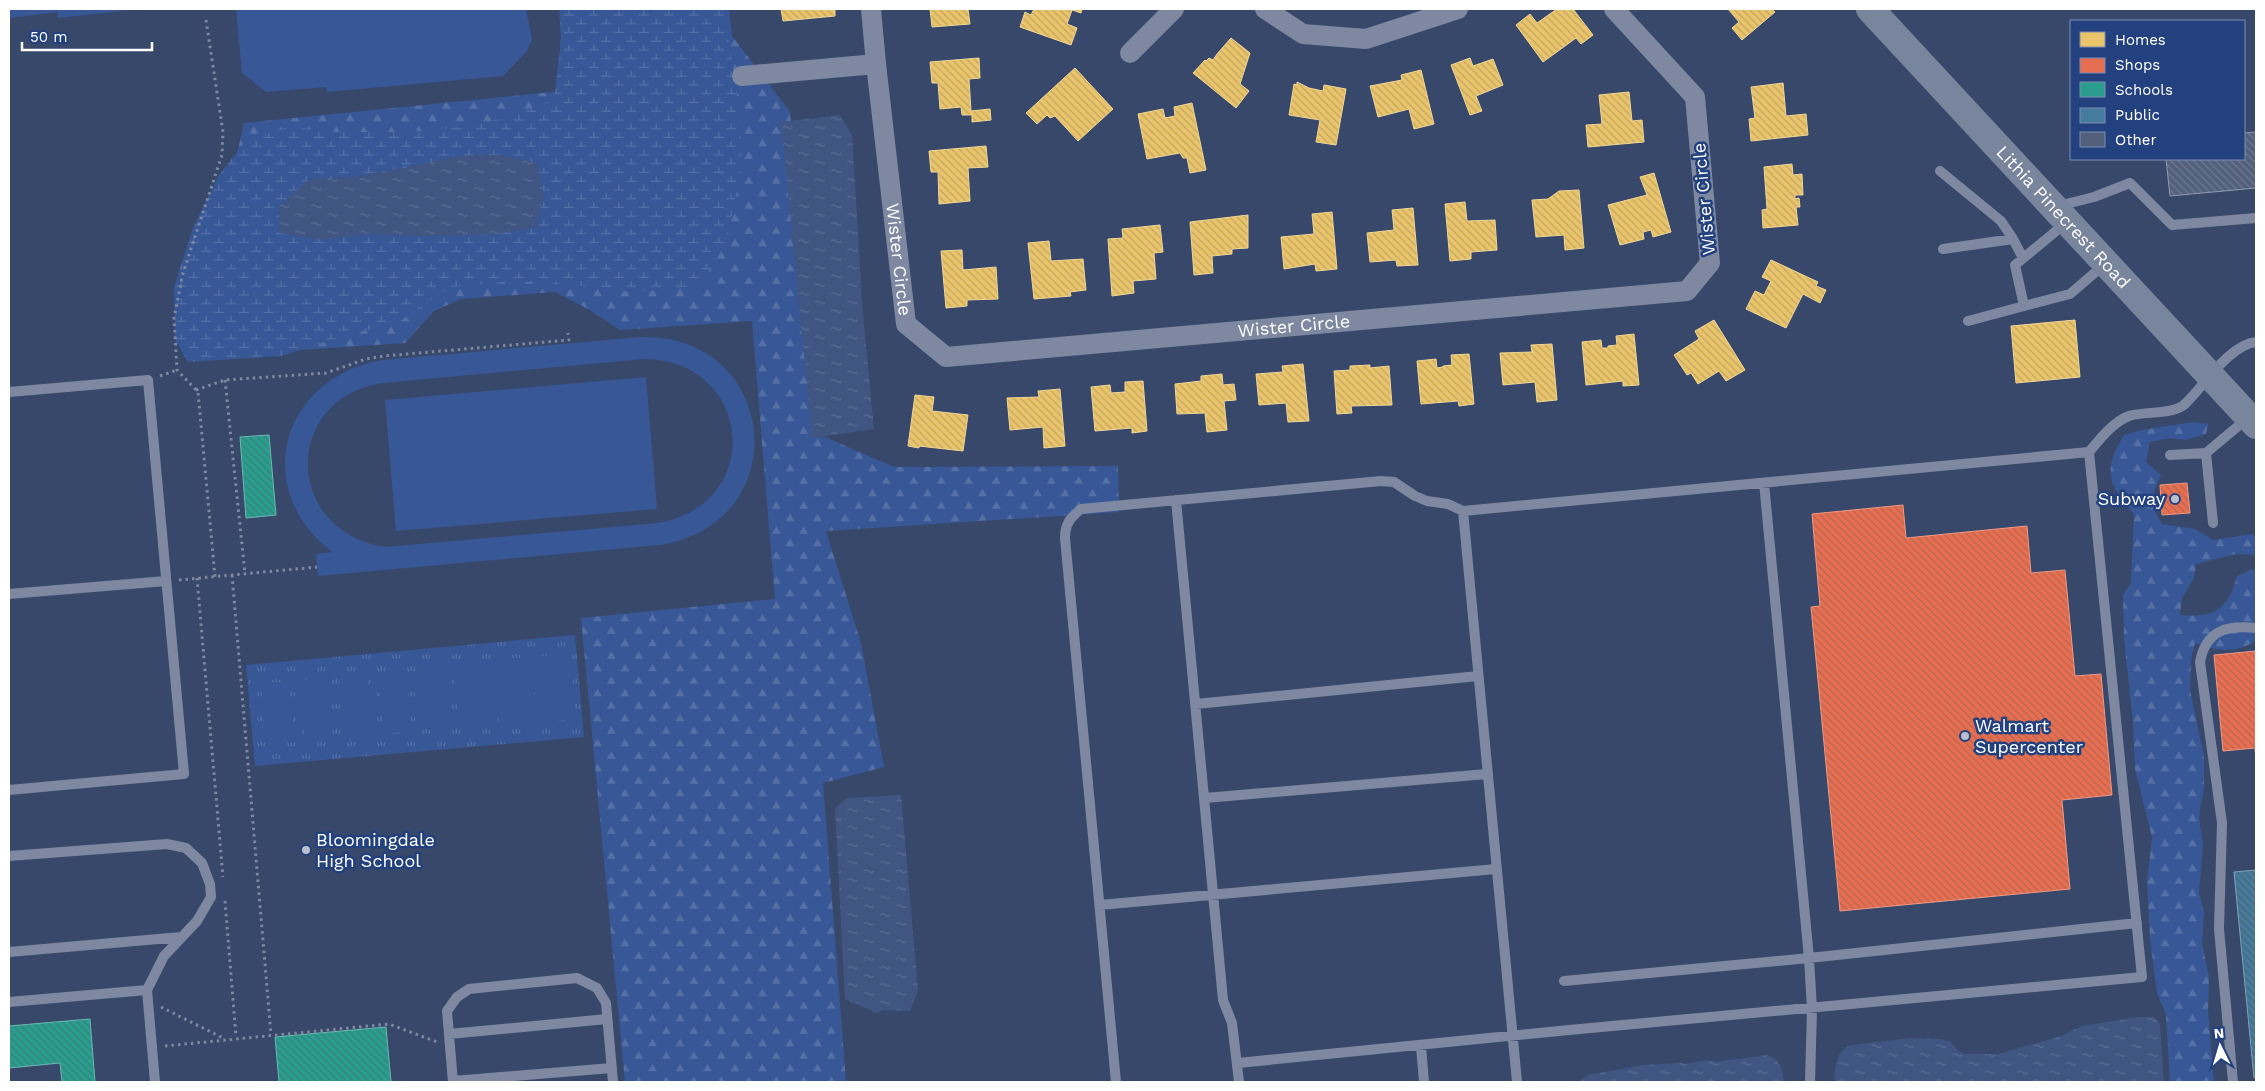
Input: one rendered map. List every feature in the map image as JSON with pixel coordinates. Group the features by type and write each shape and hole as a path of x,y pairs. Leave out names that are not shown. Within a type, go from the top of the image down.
{"main road":[{"name":"Lithia Pinecrest Road","path":"1870,9 2253,421"}],"street":[{"name":"Wister Circle","path":"871,9 906,324 946,357 1687,291 1710,263 1695,97 1614,9"},
{"path":"1130,53 1174,9"},
{"path":"1266,9 1303,34 1366,39 1458,9"},
{"path":"742,76 876,64"}],"lane":[{"path":"1940,171 2001,221 2024,258"},
{"path":"2024,306 2015,265 2024,258 2061,214 2091,198 2130,183 2172,225 2256,218"},
{"path":"1943,249 2013,239"},
{"path":"1968,321 2070,294 2106,263"},
{"path":"1116,1082 1065,527 1072,516 1080,509 1381,481 1394,482 1415,496 1427,501 1448,504 1463,511 2089,452 2112,427 2127,416 2144,412 2161,412 2183,406 2232,354 2251,342 2256,342"},
{"path":"9,392 148,380 184,774 9,790"},
{"path":"2170,454 2206,453 2253,421"},
{"path":"1238,1063 2142,977 2089,452"},
{"path":"2206,453 2213,523"},
{"path":"1764,483 1809,958 1812,1009 1810,1082"},
{"path":"1176,500 1223,1000 1232,1023 1239,1082"},
{"path":"1463,511 1518,1082"},
{"path":"9,594 166,581"},
{"path":"2233,1082 2219,929 2222,823 2200,662 2203,649 2211,637 2224,630 2240,627 2256,628"},
{"path":"1196,704 1478,676"},
{"path":"1205,798 1487,774"},
{"path":"9,856 167,844 186,848 202,863 210,884 211,897 197,921 164,956 148,990 155,1082"},
{"path":"1100,905 1496,869"},
{"path":"1564,981 2137,924"},
{"path":"9,952 181,937"},
{"path":"612,1068 453,1082 447,1011 457,997 469,989 577,978 598,988 606,1003 607,1019 612,1068 613,1082"},
{"path":"9,1002 148,990"},
{"path":"449,1034 607,1019"},
{"path":"1420,1046 1424,1082"}],"path":[{"path":"206,20 223,132 222,155 183,273 174,318 177,370 198,392 214,576"},
{"path":"196,390 225,380 326,373 366,359 384,356 568,340 568,333"},
{"path":"225,380 245,574"},
{"path":"166,581 317,567"},
{"path":"232,575 271,1035"},
{"path":"197,578 223,881"},
{"path":"225,901 236,1037"},
{"path":"156,1004 224,1038"},
{"path":"152,1047 224,1038 389,1024 450,1047"}],"green space":[{"path":"9,9 139,9 58,18 57,12 9,18"},
{"path":"236,9 526,9 532,39 527,51 503,76 327,92 326,87 266,92 242,73"},
{"path":"559,9 724,9 738,102 743,160 727,239 700,287 633,292 565,284 512,281 451,287 399,322 344,336 281,356 188,362 175,340 174,287 193,228 219,175 248,138 290,127 337,132 410,132 480,125 554,100 561,38","holes":["427,162 424,236 366,234 323,240 354,177"]},
{"path":"563,9 729,9 732,36 790,112 818,434 894,467 1118,466 1119,512 826,531 861,643 884,767 823,783 846,1082 625,1082 581,618 775,599 752,321 620,330 588,309 555,292 461,299 434,311 405,343 192,357 244,123 562,91"},
{"path":"642,337 688,344 722,366 744,396 754,432 751,469 734,503 704,530 660,545 318,576 316,554 332,552 306,526 291,498 285,468 288,439 300,412 320,389 347,371 382,360","holes":["644,359 680,366 707,382 725,406 732,434 730,463 717,489 693,511 658,523 385,547 351,536 327,517 313,492 308,465 312,437 326,413 350,394 383,383"]},
{"path":"646,377 657,509 396,531 385,400"},
{"path":"2193,422 2208,424 2206,434 2186,440 2170,438 2150,442 2146,462 2161,475 2153,495 2155,511 2162,524 2195,529 2213,540 2252,534 2256,537 2256,552 2254,555 2236,554 2196,564 2194,578 2182,598 2180,615 2202,615 2218,609 2229,596 2237,576 2256,568 2256,641 2240,648 2226,650 2195,643 2191,660 2190,690 2204,757 2204,787 2199,817 2203,844 2199,893 2204,912 2202,943 2209,977 2208,1010 2214,1082 2170,1082 2166,1015 2157,993 2150,939 2147,880 2152,838 2135,769 2133,723 2124,638 2123,595 2131,583 2134,514 2125,504 2114,486 2111,468 2117,448 2124,435 2142,430"},
{"path":"575,635 584,737 255,766 246,665"},
{"path":"570,653 576,719 538,723 532,657"},
{"path":"531,657 537,723 499,726 493,660"},
{"path":"490,660 497,726 459,729 453,664"},
{"path":"447,665 452,726 424,729 418,668"},
{"path":"406,670 412,731 384,734 378,673"},
{"path":"367,673 373,734 345,737 339,676"},
{"path":"328,678 333,739 305,741 300,680"},
{"path":"289,681 294,742 266,745 261,684"}],"water":[{"path":"840,115 852,135 863,315 874,429 812,438 781,122"},
{"path":"501,155 537,163 544,195 536,227 496,234 424,236 366,234 323,240 280,233 279,206 309,179 354,177 457,156"},
{"path":"901,795 918,990 910,1011 884,1010 877,1013 845,999 835,808 847,798"},
{"path":"2138,1017 2154,1017 2160,1024 2164,1082 1835,1082 1835,1070 1839,1055 1852,1045 1910,1038 1941,1039 1951,1042 1957,1050 1965,1054 1999,1054 2061,1036 2082,1026"},
{"path":"1767,1055 1778,1062 1783,1073 1784,1082 1579,1082 1588,1075 1643,1065 1687,1064 1706,1060 1716,1062"}],"building: Homes":[{"path":"781,9 835,9 835,16 783,21"},
{"path":"930,9 968,9 970,24 932,27"},
{"path":"1034,9 1082,9 1081,13 1072,10 1067,24 1077,28 1071,45 1020,27 1025,12 1031,15"},
{"path":"1557,9 1573,9 1593,35 1581,44 1576,38 1543,62 1516,25 1530,14 1537,23"},
{"path":"1728,9 1772,9 1775,12 1742,40 1732,28 1739,22"},
{"path":"1231,38 1250,53 1240,84 1249,91 1236,108 1193,73 1205,60 1209,58 1213,60"},
{"path":"979,58 980,78 969,79 971,111 990,109 991,120 972,122 972,115 962,115 961,107 940,109 938,83 932,83 930,62"},
{"path":"1470,58 1473,66 1493,59 1503,85 1476,96 1482,111 1470,115 1451,65"},
{"path":"1075,68 1113,109 1078,141 1055,116 1050,118 1047,115 1037,124 1026,113"},
{"path":"1421,70 1434,124 1414,129 1409,109 1378,117 1370,86 1402,80 1401,75"},
{"path":"1297,82 1309,88 1323,91 1324,85 1346,89 1336,145 1316,142 1320,120 1289,115 1294,84 1297,85"},
{"path":"1783,83 1786,116 1806,114 1808,135 1751,141 1749,119 1755,118 1751,87"},
{"path":"1629,92 1632,121 1642,120 1644,142 1588,147 1586,125 1602,124 1599,95"},
{"path":"1192,103 1206,170 1190,173 1187,158 1183,158 1180,153 1147,159 1138,114 1163,109 1165,118 1175,116 1174,107"},
{"path":"986,146 988,167 968,168 970,201 939,204 938,172 931,172 929,151"},
{"path":"1792,164 1793,175 1802,174 1803,195 1795,195 1795,199 1799,198 1800,207 1796,207 1798,225 1763,228 1762,210 1767,209 1764,167"},
{"path":"1654,173 1671,232 1653,237 1651,230 1643,232 1644,239 1620,245 1608,205 1647,195 1640,177"},
{"path":"1579,190 1584,248 1565,250 1564,235 1536,237 1532,200 1548,199 1559,191"},
{"path":"1465,202 1467,221 1495,220 1497,250 1471,252 1471,259 1450,261 1445,204"},
{"path":"1413,208 1418,265 1397,266 1396,260 1370,262 1367,233 1394,230 1392,210"},
{"path":"1332,212 1337,269 1316,271 1315,264 1284,269 1281,237 1314,234 1312,214"},
{"path":"1248,215 1248,248 1232,249 1232,254 1212,256 1213,273 1194,275 1190,222"},
{"path":"1160,225 1163,252 1154,253 1156,279 1133,281 1134,293 1112,296 1108,239 1123,238 1122,229"},
{"path":"1049,241 1051,261 1083,259 1086,290 1070,292 1071,296 1034,299 1028,243"},
{"path":"962,250 963,270 996,267 998,299 967,300 967,306 946,308 941,251"},
{"path":"1771,260 1818,282 1816,286 1826,290 1820,303 1803,294 1786,328 1746,309 1755,291 1764,295 1771,281 1762,277"},
{"path":"1714,320 1745,370 1726,381 1719,371 1698,384 1691,373 1687,375 1674,355 1699,339 1695,331"},
{"path":"2075,320 2080,377 2016,383 2011,326"},
{"path":"1634,334 1639,385 1623,386 1623,381 1586,385 1582,342 1601,340 1602,348 1608,348 1608,346 1617,345 1616,336"},
{"path":"1552,344 1557,400 1537,402 1535,382 1503,385 1500,353 1532,352 1531,345"},
{"path":"1469,354 1474,404 1459,406 1458,401 1421,404 1417,361 1436,359 1437,368 1452,365 1451,355"},
{"path":"1303,364 1309,421 1288,422 1286,403 1259,405 1256,374 1283,372 1282,366"},
{"path":"1370,365 1370,368 1389,366 1392,405 1351,406 1352,413 1337,414 1334,371 1350,370 1350,366"},
{"path":"1222,374 1223,385 1234,384 1236,400 1224,401 1227,430 1207,432 1205,413 1177,414 1175,384 1201,381 1201,376"},
{"path":"1143,381 1147,431 1132,433 1132,428 1095,431 1091,387 1110,385 1111,393 1125,392 1125,382"},
{"path":"1060,389 1065,446 1044,448 1043,427 1010,430 1007,398 1039,397 1038,391"},
{"path":"915,395 934,397 932,411 968,415 963,451 908,446"}],"building: Shops":[{"name":"Subway","path":"2187,483 2190,513 2162,515 2160,485"},
{"name":"Walmart Supercenter","path":"1903,505 1906,538 2027,526 2031,573 2065,570 2075,676 2101,674 2112,795 2062,800 2070,889 1840,911 1811,607 1820,606 1812,514"},
{"path":"2256,651 2256,761 2255,748 2223,751 2214,655"}],"building: Schools":[{"path":"269,435 276,515 246,518 240,437"},
{"path":"90,1019 95,1082 62,1082 60,1063 9,1068 9,1026"},
{"path":"386,1027 391,1082 279,1082 275,1037"}],"building: Public":[{"path":"2256,870 2256,1077 2254,1078 2234,872"}],"building: Other":[{"path":"2256,132 2256,188 2170,196 2166,160 2245,160 2245,133"}],"place":[{"name":"Subway","path":"2175,499"},
{"name":"Walmart Supercenter","path":"1965,736"},
{"name":"Bloomingdale High School","path":"306,850"}]}
